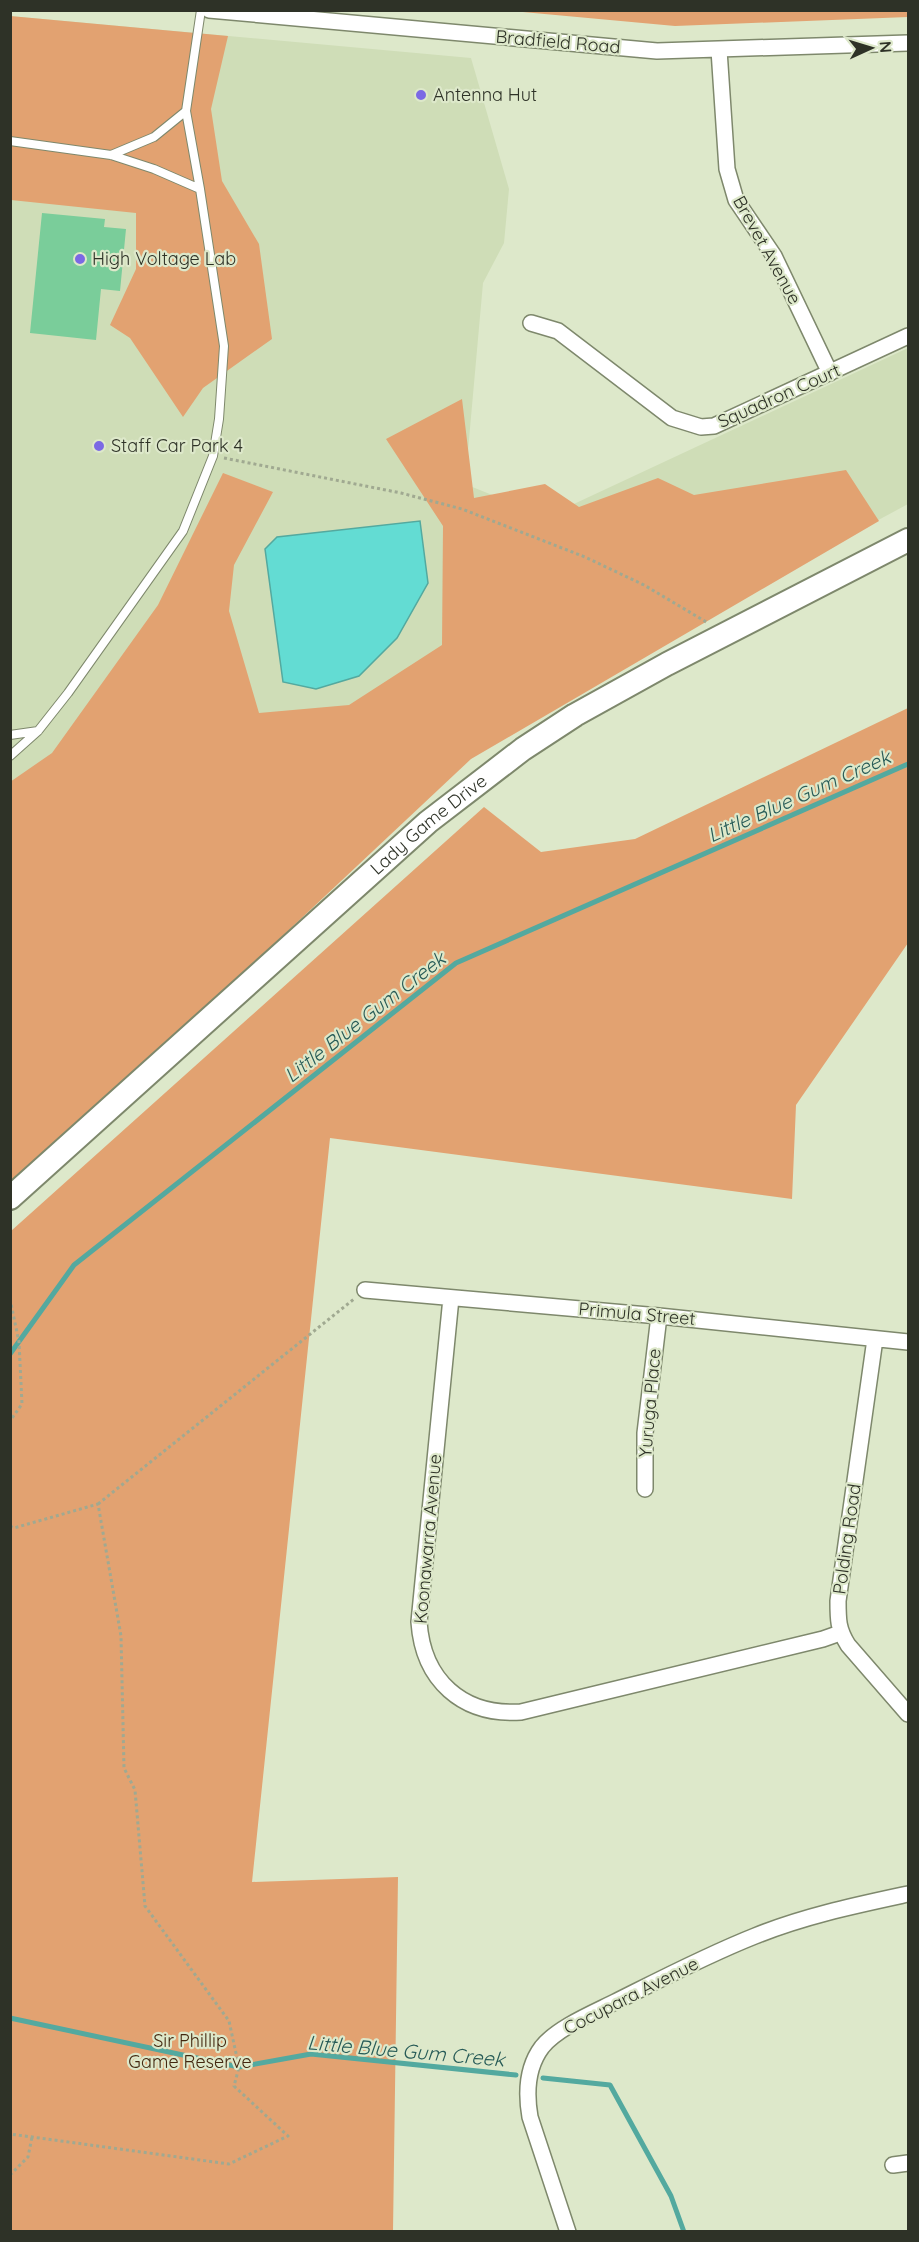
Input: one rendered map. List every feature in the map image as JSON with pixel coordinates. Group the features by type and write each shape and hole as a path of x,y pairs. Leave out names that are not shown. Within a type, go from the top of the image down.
{"main road":[{"name":"Lady Game Drive","path":"10,1198 428,822 522,749 574,715 667,664 909,540"}],"street":[{"name":"Bradfield Road","path":"209,10 634,49 682,51 909,43"},
{"name":"Brevet Avenue","path":"718,50 727,169 736,200 774,256 830,373"},
{"name":"Squadron Court","path":"531,323 558,331 672,418 701,428 714,426 909,336"},
{"name":"Primula Street","path":"365,1290 659,1316 909,1342"},
{"name":"Koonawarra Avenue","path":"451,1298 419,1622 423,1651 428,1664 444,1685 466,1702 478,1707 493,1711 521,1712 840,1633"},
{"name":"Yuruga Place","path":"645,1490 645,1433 659,1316"},
{"name":"Polding Road","path":"840,1633 838,1601 875,1339"},
{"path":"840,1633 909,1714"},
{"name":"Cocupara Avenue","path":"568,2232 530,2117 528,2104 529,2079 536,2056 550,2038 622,1998 754,1936 789,1924 909,1894"}],"lane":[{"path":"10,756 38,731 68,693 183,531 213,456 219,419 224,346 186,111 201,10"},
{"path":"111,155 154,137 186,111"},
{"path":"10,141 111,155 154,169 200,189"},
{"path":"10,735 38,731"}],"path":[{"path":"213,456 401,493 462,509 585,557 644,585 725,634"},
{"path":"10,1526 14,1528 98,1504 365,1290"},
{"path":"10,1299 19,1342 22,1404 10,1421"},
{"path":"10,2134 229,2164 288,2136 234,2086 239,2067 229,2021 145,1906 135,1790 124,1768 121,1636 98,1504"},
{"path":"10,2175 28,2157 32,2137"}],"shaded area":[{"path":"10,16 471,58 509,189 504,243 483,283 465,484 546,517 908,348 908,504 821,551 435,771 11,1062"}],"green space":[{"path":"908,10 908,17 675,26 512,11"},
{"path":"10,16 228,36 211,109 222,181 259,244 272,339 203,388 183,417 130,338 110,325 136,269 136,213 11,200"},
{"path":"462,399 474,498 545,484 579,507 658,478 694,495 846,470 879,521 471,759 49,1155 11,1183 10,782 52,753 158,605 223,473 273,492 234,565 229,611 259,713 349,705 442,645 443,526 386,439"},
{"name":"Sir Phillip Game Reserve","path":"908,708 908,943 796,1105 792,1199 330,1138 252,1882 398,1877 393,2231 11,2231 11,1231 484,807 541,852 635,839"}],"water":[{"path":"420,521 428,583 397,638 359,676 316,689 283,682 265,549 277,537"}],"building":[{"name":"High Voltage Lab","path":"42,213 105,219 104,227 126,229 120,291 101,289 96,340 30,333"}],"waterway":[{"name":"Little Blue Gum Creek","path":"10,1354 74,1265 456,963 908,764"},
{"name":"Little Blue Gum Creek","path":"10,2018 239,2067 311,2054 516,2075"},
{"name":"Little Blue Gum Creek","path":"543,2078 610,2085 671,2196 684,2232"}],"place":[{"name":"Antenna Hut","path":"421,95"},
{"name":"High Voltage Lab","path":"80,259"},
{"name":"Staff Car Park 4","path":"99,446"}]}
